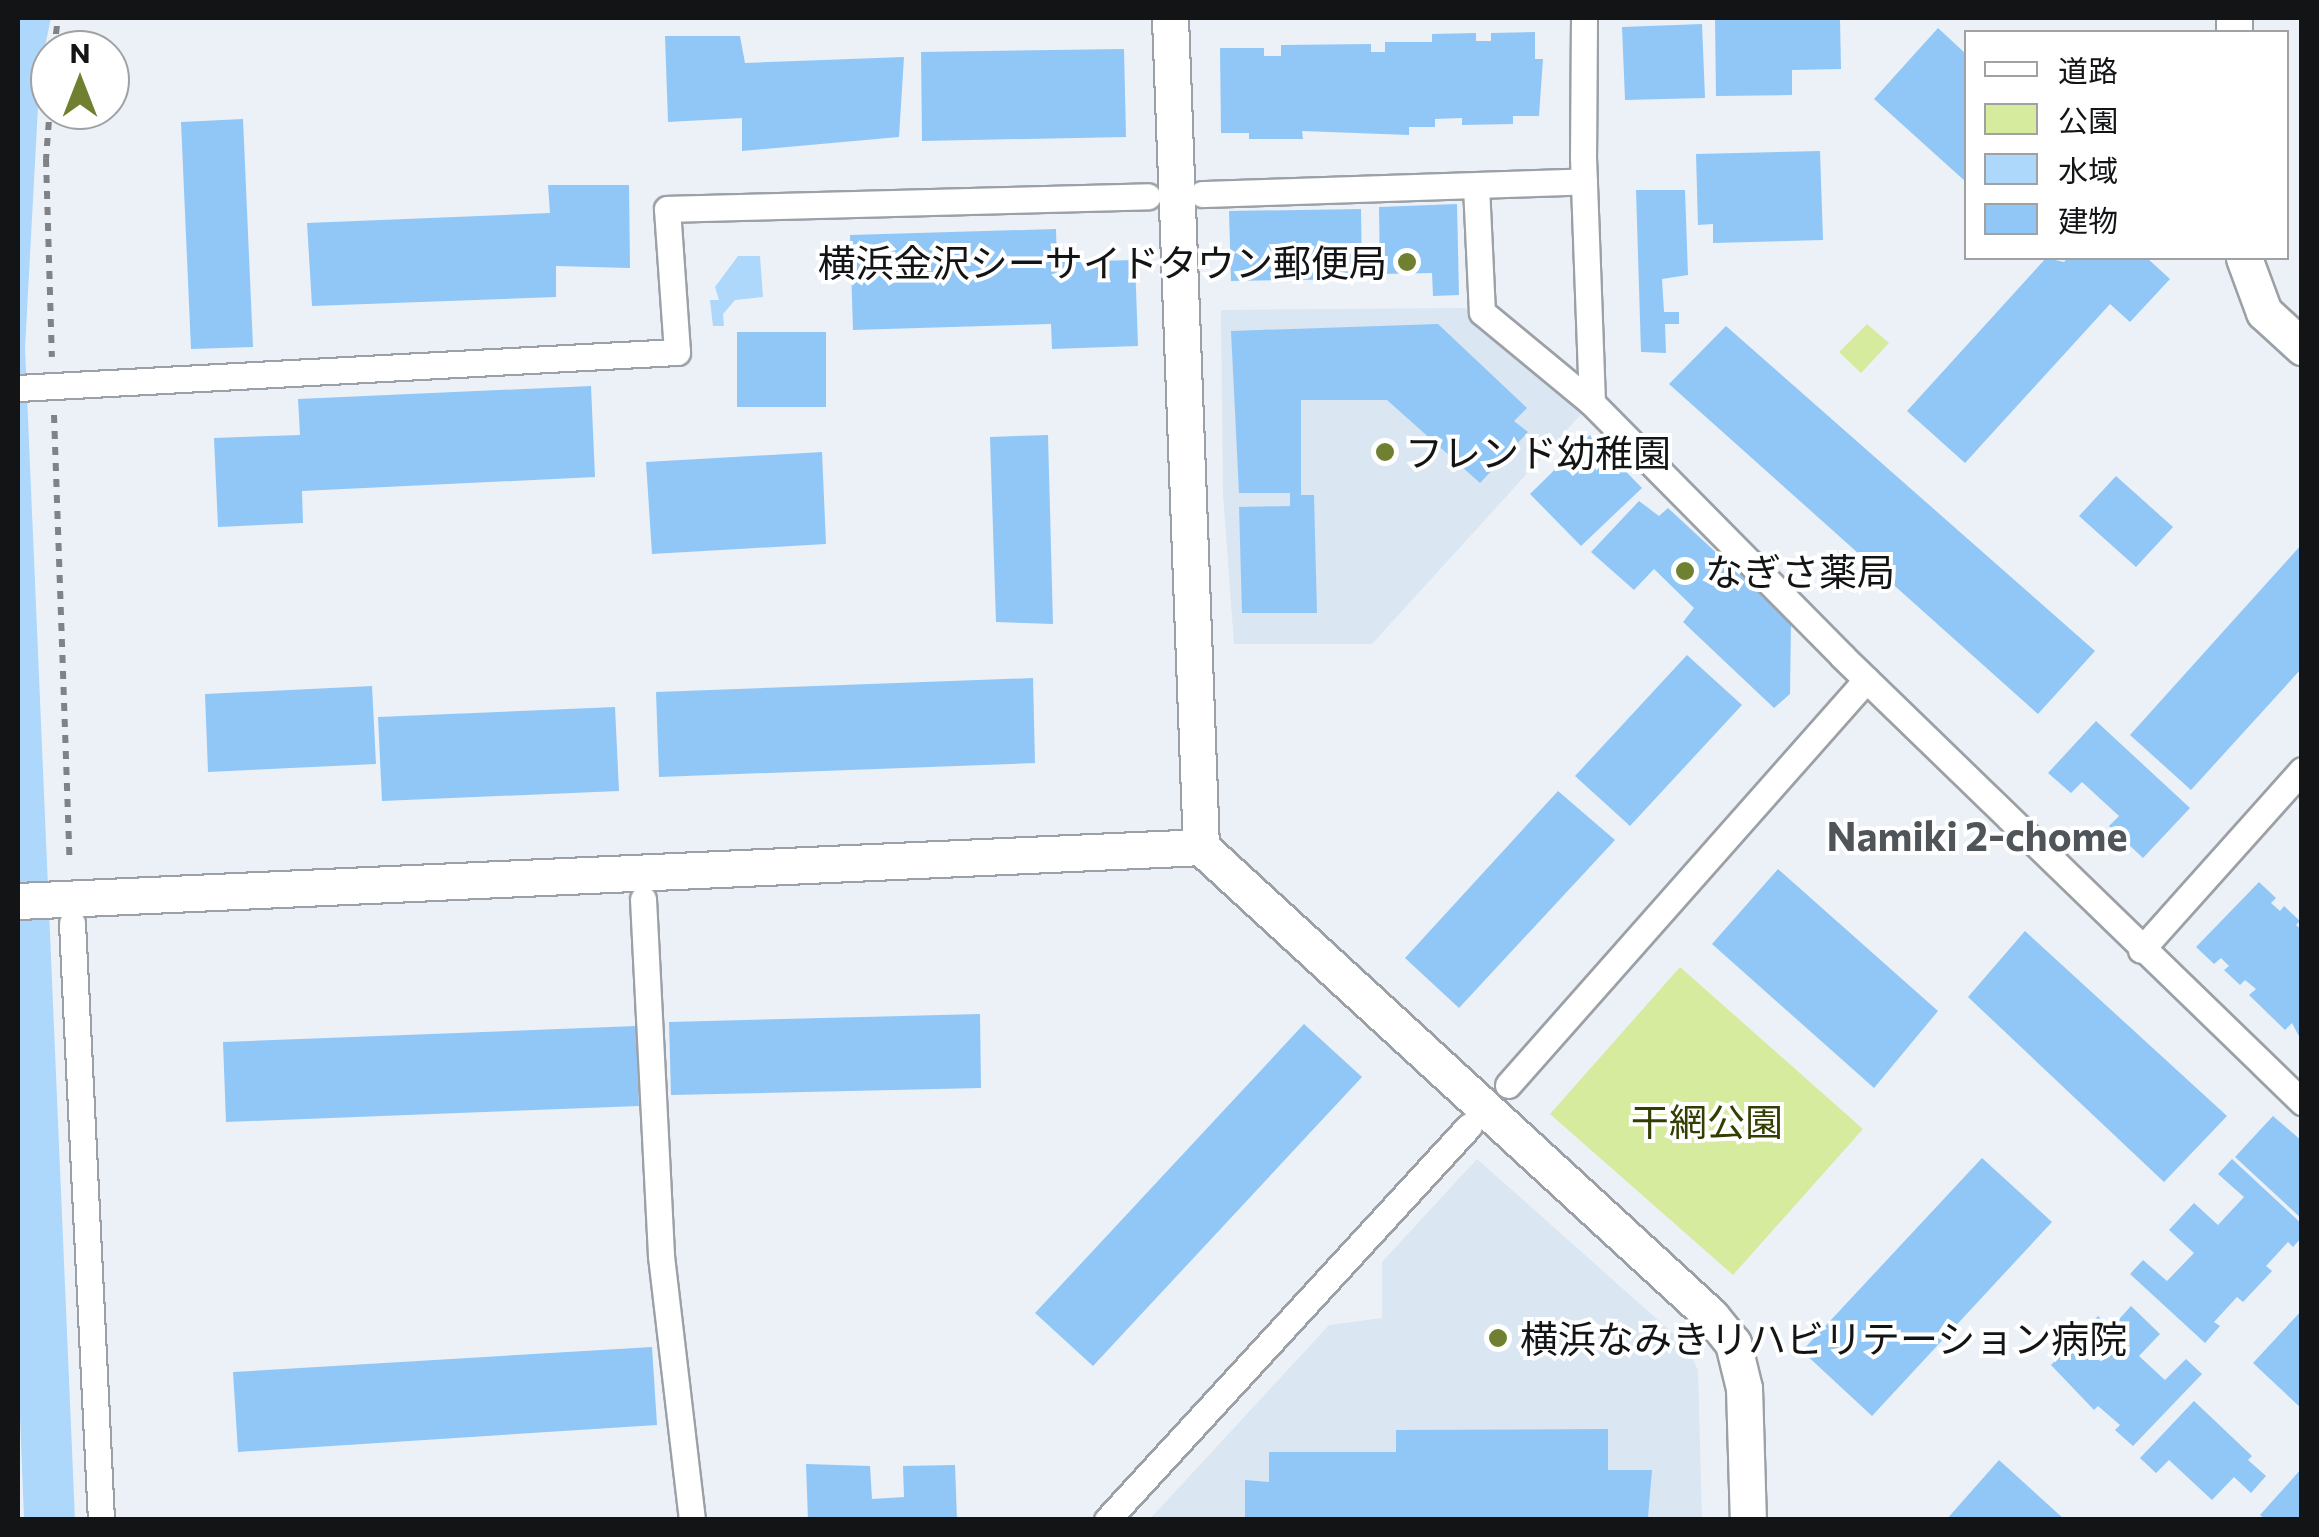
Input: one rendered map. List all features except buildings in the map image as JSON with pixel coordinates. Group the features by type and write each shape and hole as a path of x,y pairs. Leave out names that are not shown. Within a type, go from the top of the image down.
{"street":[{"path":"1170,18 1201,847 1711,1316 1733,1343 1744,1388 1748,1520"},
{"path":"1584,18 1584,181 1592,403"},
{"path":"1202,194 1584,181"},
{"path":"1476,186 1482,312 1592,403 2140,950 2302,1102"},
{"path":"37,386 677,352 666,209 1148,196"},
{"path":"2245,260 2264,312 2302,347"},
{"path":"1508,1085 1866,680"},
{"path":"2140,950 2302,770"},
{"path":"18,901 67,907 1201,847"},
{"path":"644,899 661,1256 692,1520"},
{"path":"67,907 101,1520"},
{"path":"1107,1520 1469,1126"}],"path":[{"path":"48,130 37,386 67,907"}],"shaded area":[{"name":"フレンド幼稚園","path":"1465,308 1584,411 1372,644 1234,644 1223,493 1221,310"},
{"name":"横浜なみきリハビリテーション病院","path":"1477,1159 1685,1344 1698,1370 1702,1519 1149,1520 1329,1325 1382,1318 1382,1262"}],"green space":[{"path":"1867,324 1889,343 1861,373 1839,352"},
{"name":"干網公園","path":"1680,967 1863,1129 1733,1275 1550,1114"}],"water":[{"path":"18,18 51,18 48,30 30,30 30,130 37,130 25,348 75,1520 24,1519 18,1364"},
{"path":"738,256 760,256 763,297 735,300 723,314 724,326 713,326 710,300 719,300 715,287"}],"place":[{"name":"横浜金沢シーサイドタウン郵便局","path":"1407,262"},
{"name":"フレンド幼稚園","path":"1385,452"},
{"name":"なぎさ薬局","path":"1685,571"},
{"name":"横浜なみきリハビリテーション病院","path":"1498,1338"}],"district":[{"name":"Namiki 2-chome","path":"1977,835"}]}
